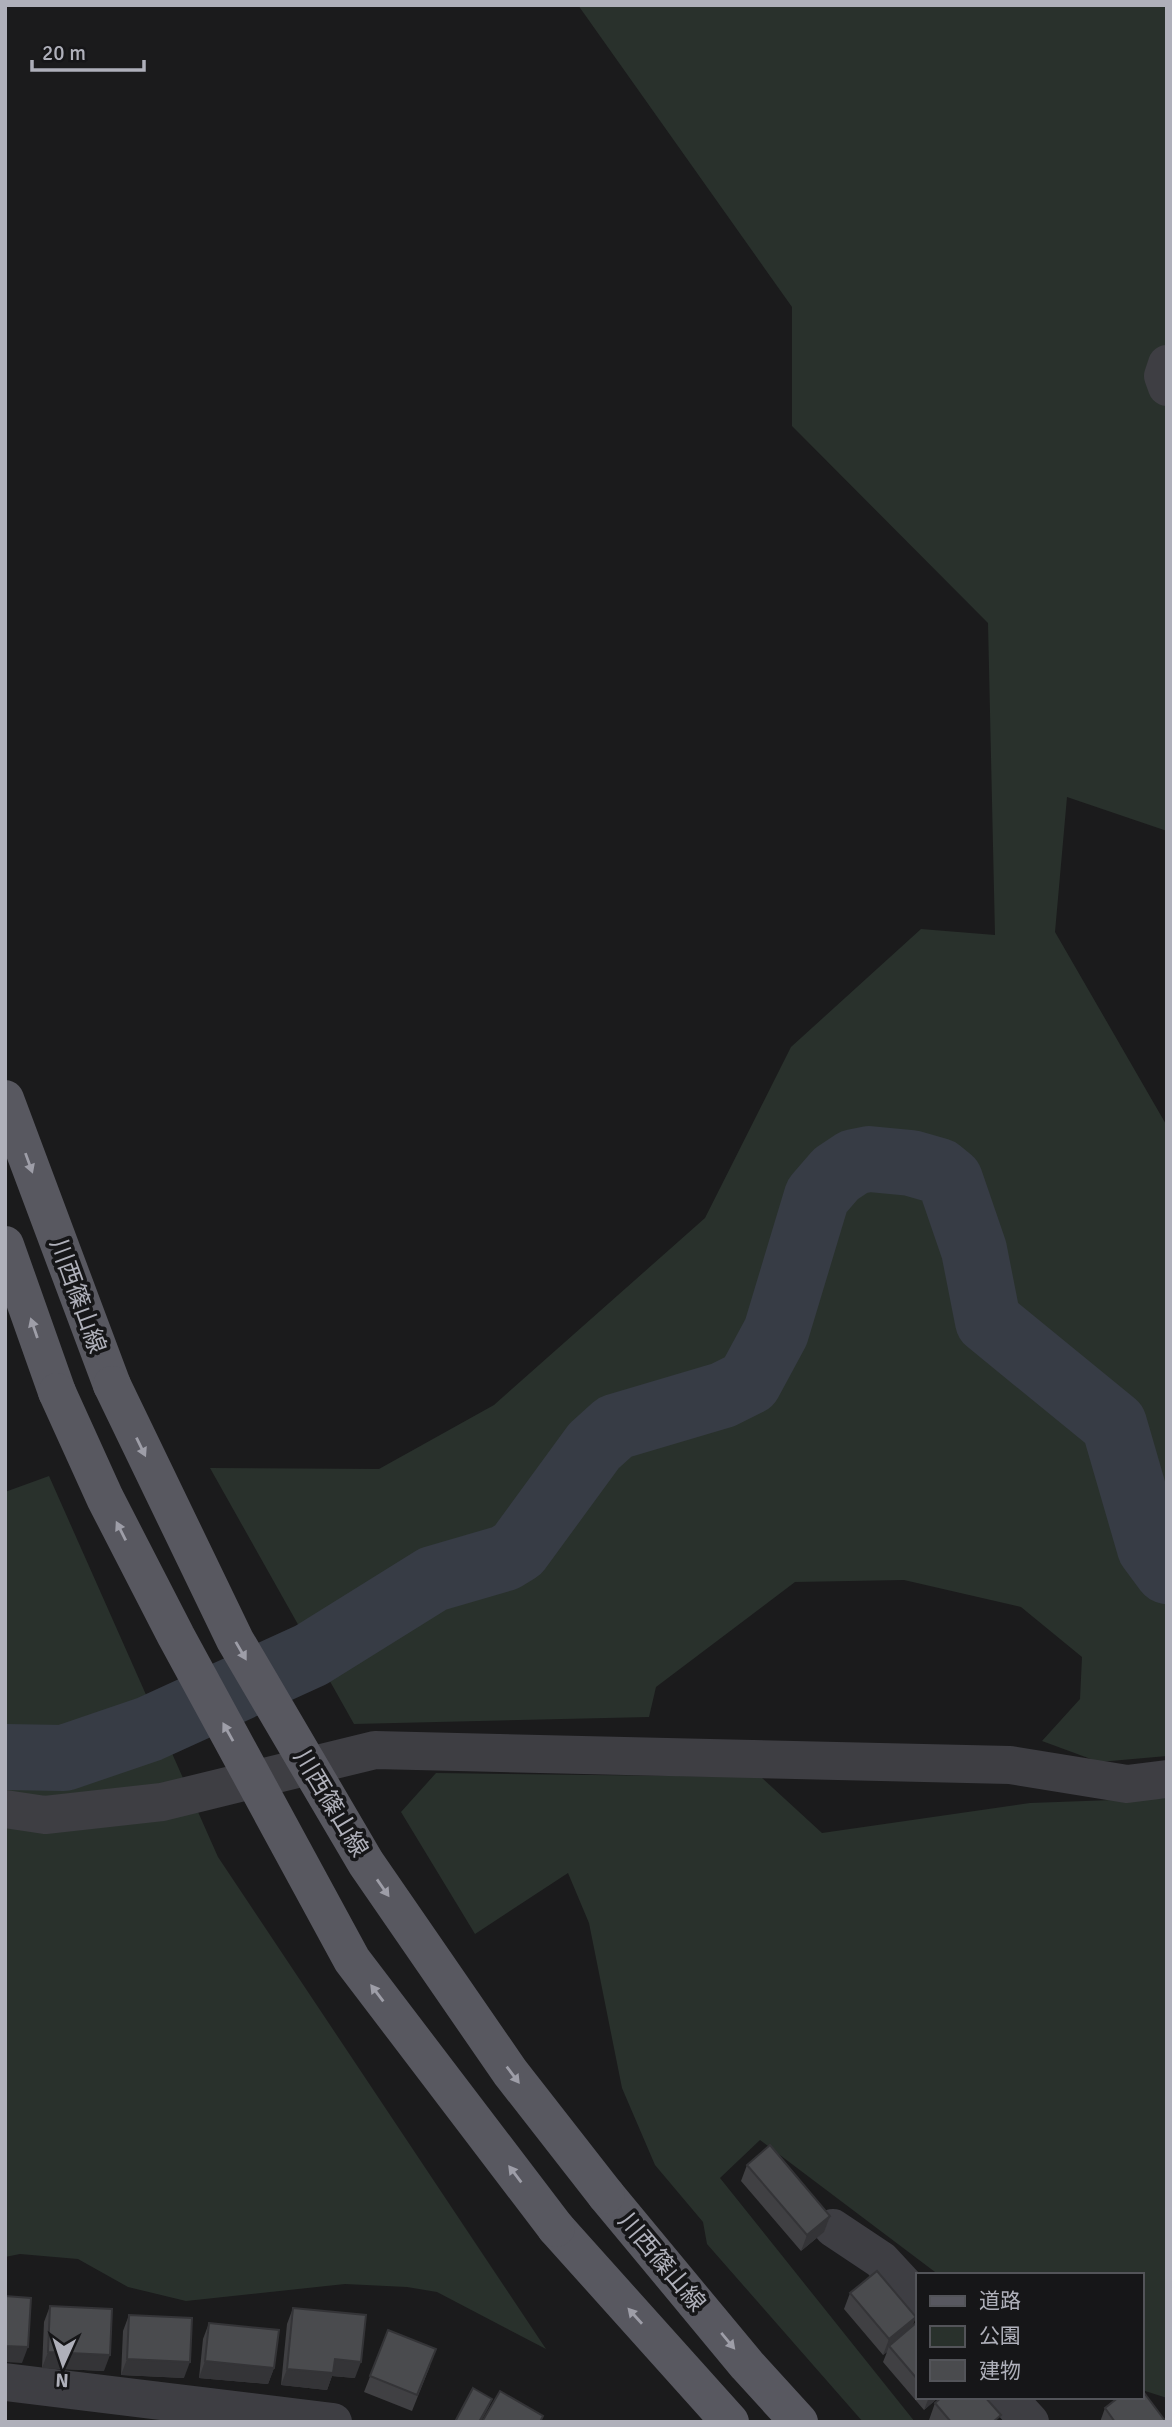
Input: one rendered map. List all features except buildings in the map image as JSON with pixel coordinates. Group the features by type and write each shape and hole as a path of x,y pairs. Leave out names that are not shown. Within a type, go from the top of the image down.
{"main road":[{"name":"川西篠山線","path":"5,1099 112,1385 235,1640 366,1863 510,2072 747,2365 799,2422"},
{"name":"川西篠山線","path":"5,1245 57,1392 105,1498 176,1636 352,1960 556,2228 730,2422"}],"street":[{"path":"1167,364 1163,376 1167,387"},
{"path":"5,1809 45,1815 162,1802 375,1750 1010,1765 1127,1783 1167,1779"},
{"path":"834,2228 881,2260 916,2298"},
{"path":"5,2382 332,2422"},
{"path":"1009,2399 1030,2422"}],"green space":[{"path":"578,5 1167,5 1167,831 1067,797 1055,932 1167,1126 1167,1756 1099,1762 1042,1741 1080,1699 1082,1657 1021,1607 904,1580 795,1582 656,1687 649,1717 354,1724 210,1468 379,1469 494,1405 705,1218 791,1047 921,929 995,935 988,623 792,426 792,307"},
{"path":"49,1476 218,1857 546,2349 437,2292 407,2287 345,2284 186,2301 128,2287 78,2259 20,2254 5,2257 5,1492"},
{"path":"436,1773 761,1777 822,1833 1030,1803 1167,1798 1167,2398 1144,2391 1144,2273 936,2273 760,2140 720,2178 915,2422 863,2422 707,2244 703,2222 655,2165 622,2088 589,1923 568,1873 475,1934 401,1812"}],"waterway":[{"path":"5,1757 64,1758 149,1729 311,1655 433,1579 505,1558 518,1550 594,1446 615,1427 723,1395 749,1382 776,1332 817,1196 836,1174 854,1162 869,1159 911,1163 939,1171 950,1180 974,1250 988,1321 1114,1424 1150,1548 1167,1571"}]}
